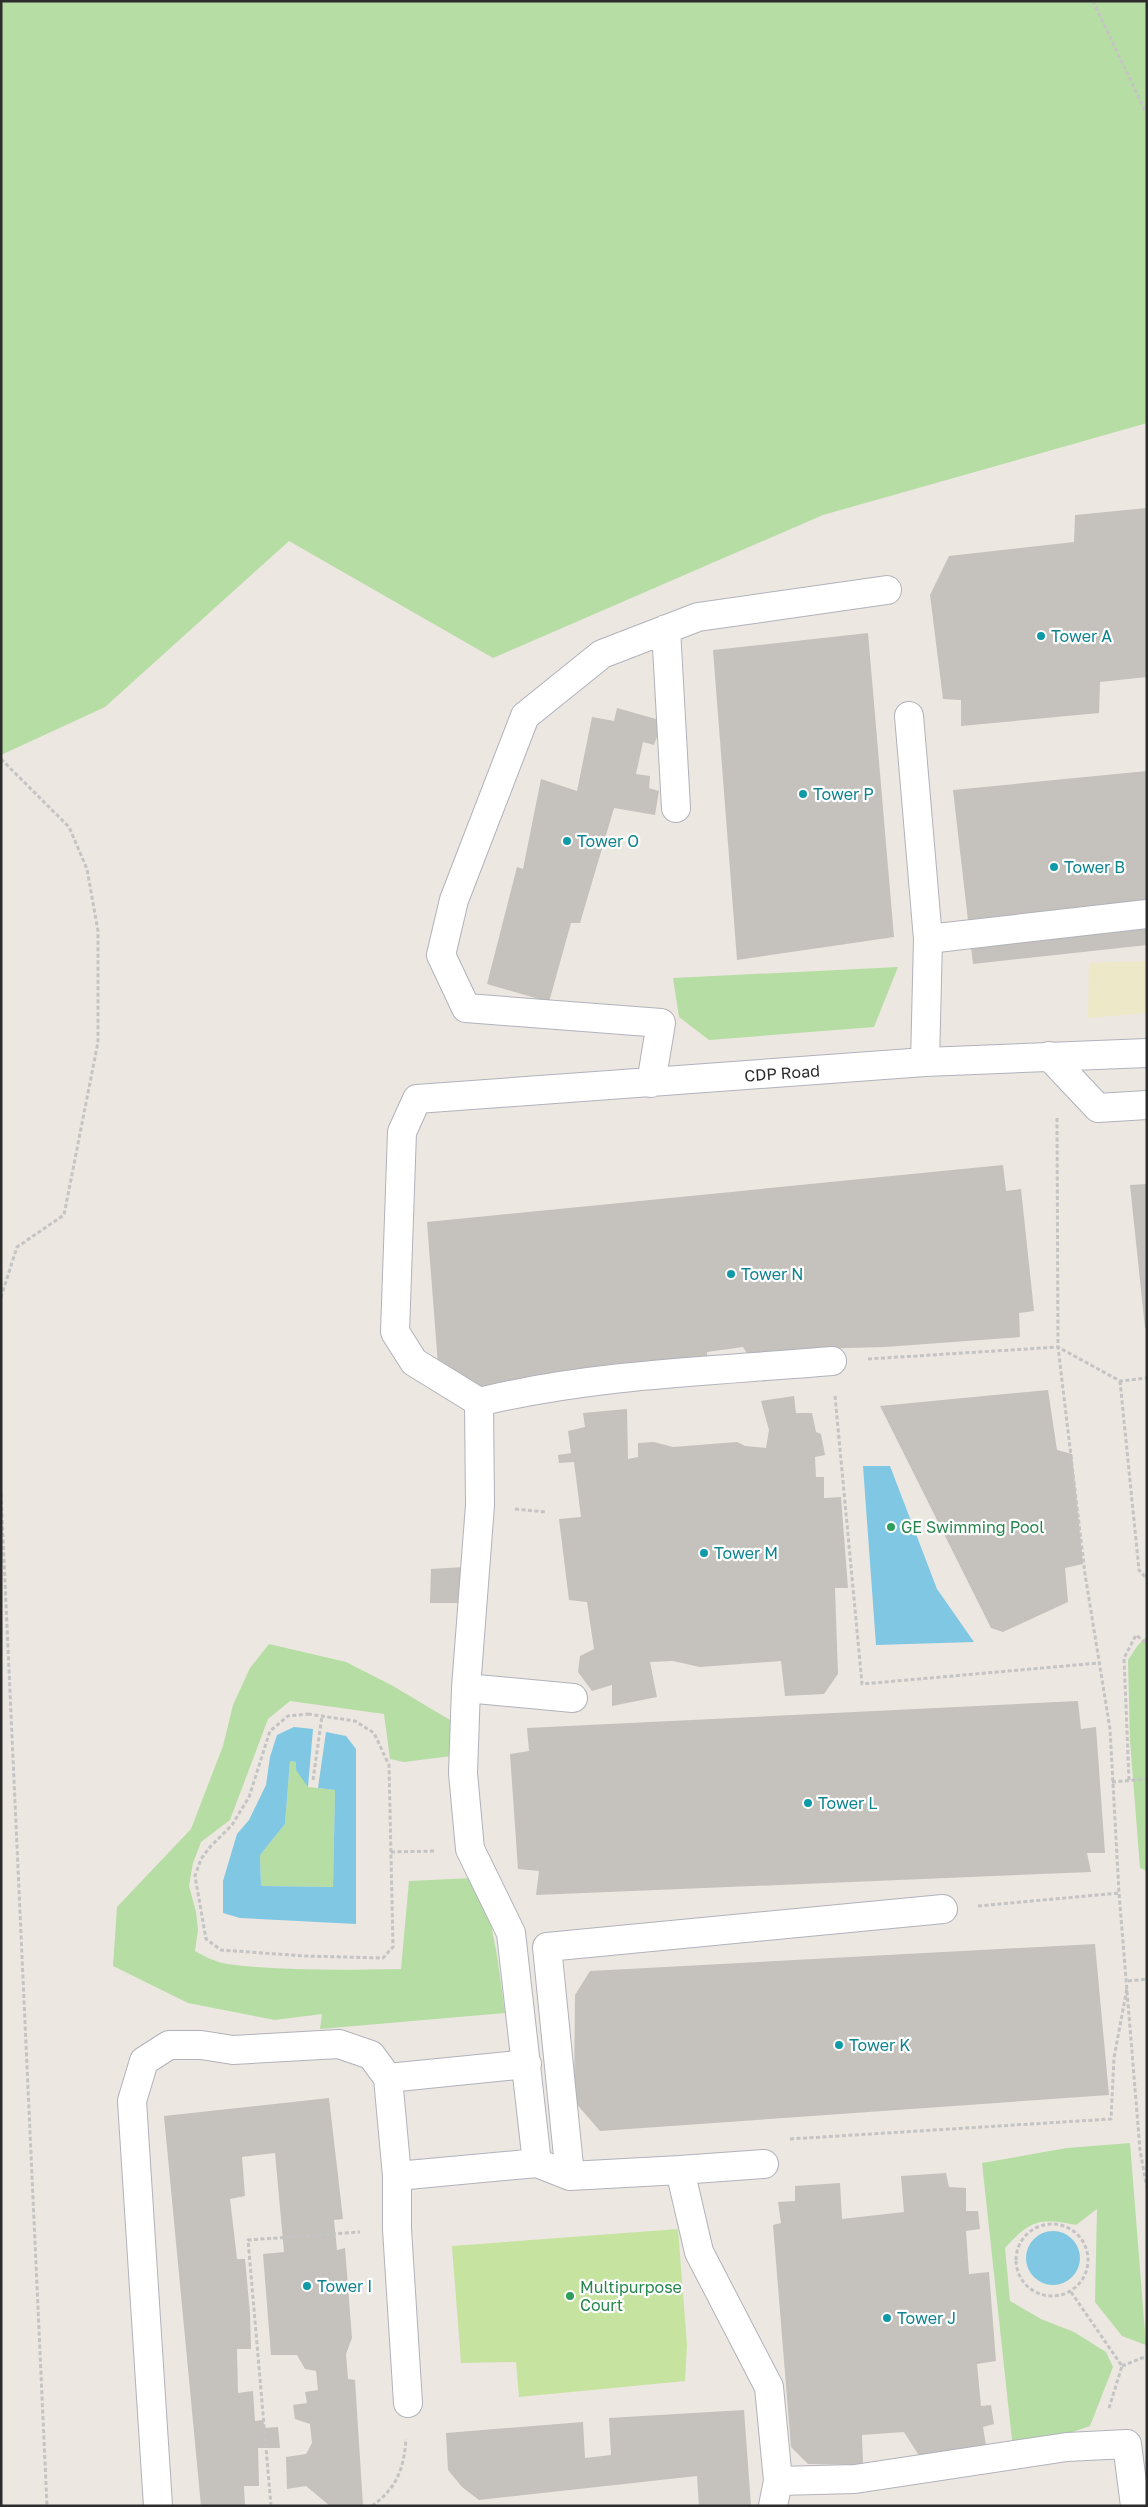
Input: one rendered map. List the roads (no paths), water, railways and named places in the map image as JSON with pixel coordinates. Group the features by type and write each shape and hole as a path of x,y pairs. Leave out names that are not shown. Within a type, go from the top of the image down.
{"street":[{"path":"652,1083 660,1023 466,1008 441,954 454,900 526,716 602,654 698,617 886,590"},
{"path":"666,629 676,808"},
{"path":"909,716 928,939 925,1062"},
{"path":"928,939 1147,914"},
{"name":"CDP Road","path":"479,1402 414,1362 394,1332 402,1132 417,1099 925,1062 1147,1053"},
{"path":"1049,1056 1098,1108 1147,1105"},
{"path":"537,2163 511,1933 470,1849 463,1773 466,1688 480,1505 479,1402 526,1390 602,1381 832,1362"},
{"path":"466,1688 573,1698"},
{"path":"570,2176 547,1947 943,1909"},
{"path":"158,2506 132,2101 144,2061 169,2045 233,2050 339,2044 371,2055 388,2078 397,2176 397,2229 408,2403"},
{"path":"388,2078 527,2064"},
{"path":"397,2176 537,2163 570,2176 764,2164"},
{"path":"680,2170 699,2252 769,2386 775,2493 1066,2447 1127,2444 1135,2506"}],"water":[{"name":"GE Swimming Pool","path":"863,1466 890,1466 937,1589 974,1642 876,1645"},
{"path":"294,1727 313,1729 308,1787 296,1770 296,1762 290,1761 285,1824 260,1855 261,1886 333,1887 335,1790 318,1788 326,1732 346,1736 356,1749 356,1924 240,1918 223,1913 223,1881 237,1834 249,1820 266,1785 270,1757 277,1735"},
{"path":"1053,2231 1063,2233 1072,2239 1078,2248 1080,2258 1078,2268 1072,2277 1063,2283 1053,2285 1043,2283 1034,2277 1028,2268 1026,2258 1028,2248 1034,2239 1043,2233"}],"place":[{"name":"Tower A","path":"1041,636"},
{"name":"Tower P","path":"803,794"},
{"name":"Tower O","path":"567,841"},
{"name":"Tower B","path":"1054,867"},
{"name":"Tower N","path":"731,1274"},
{"name":"GE Swimming Pool","path":"891,1527"},
{"name":"Tower M","path":"704,1553"},
{"name":"Tower L","path":"808,1803"},
{"name":"Tower K","path":"839,2045"},
{"name":"Tower I","path":"307,2286"},
{"name":"Multipurpose Court","path":"570,2296"},
{"name":"Tower J","path":"887,2318"}]}
